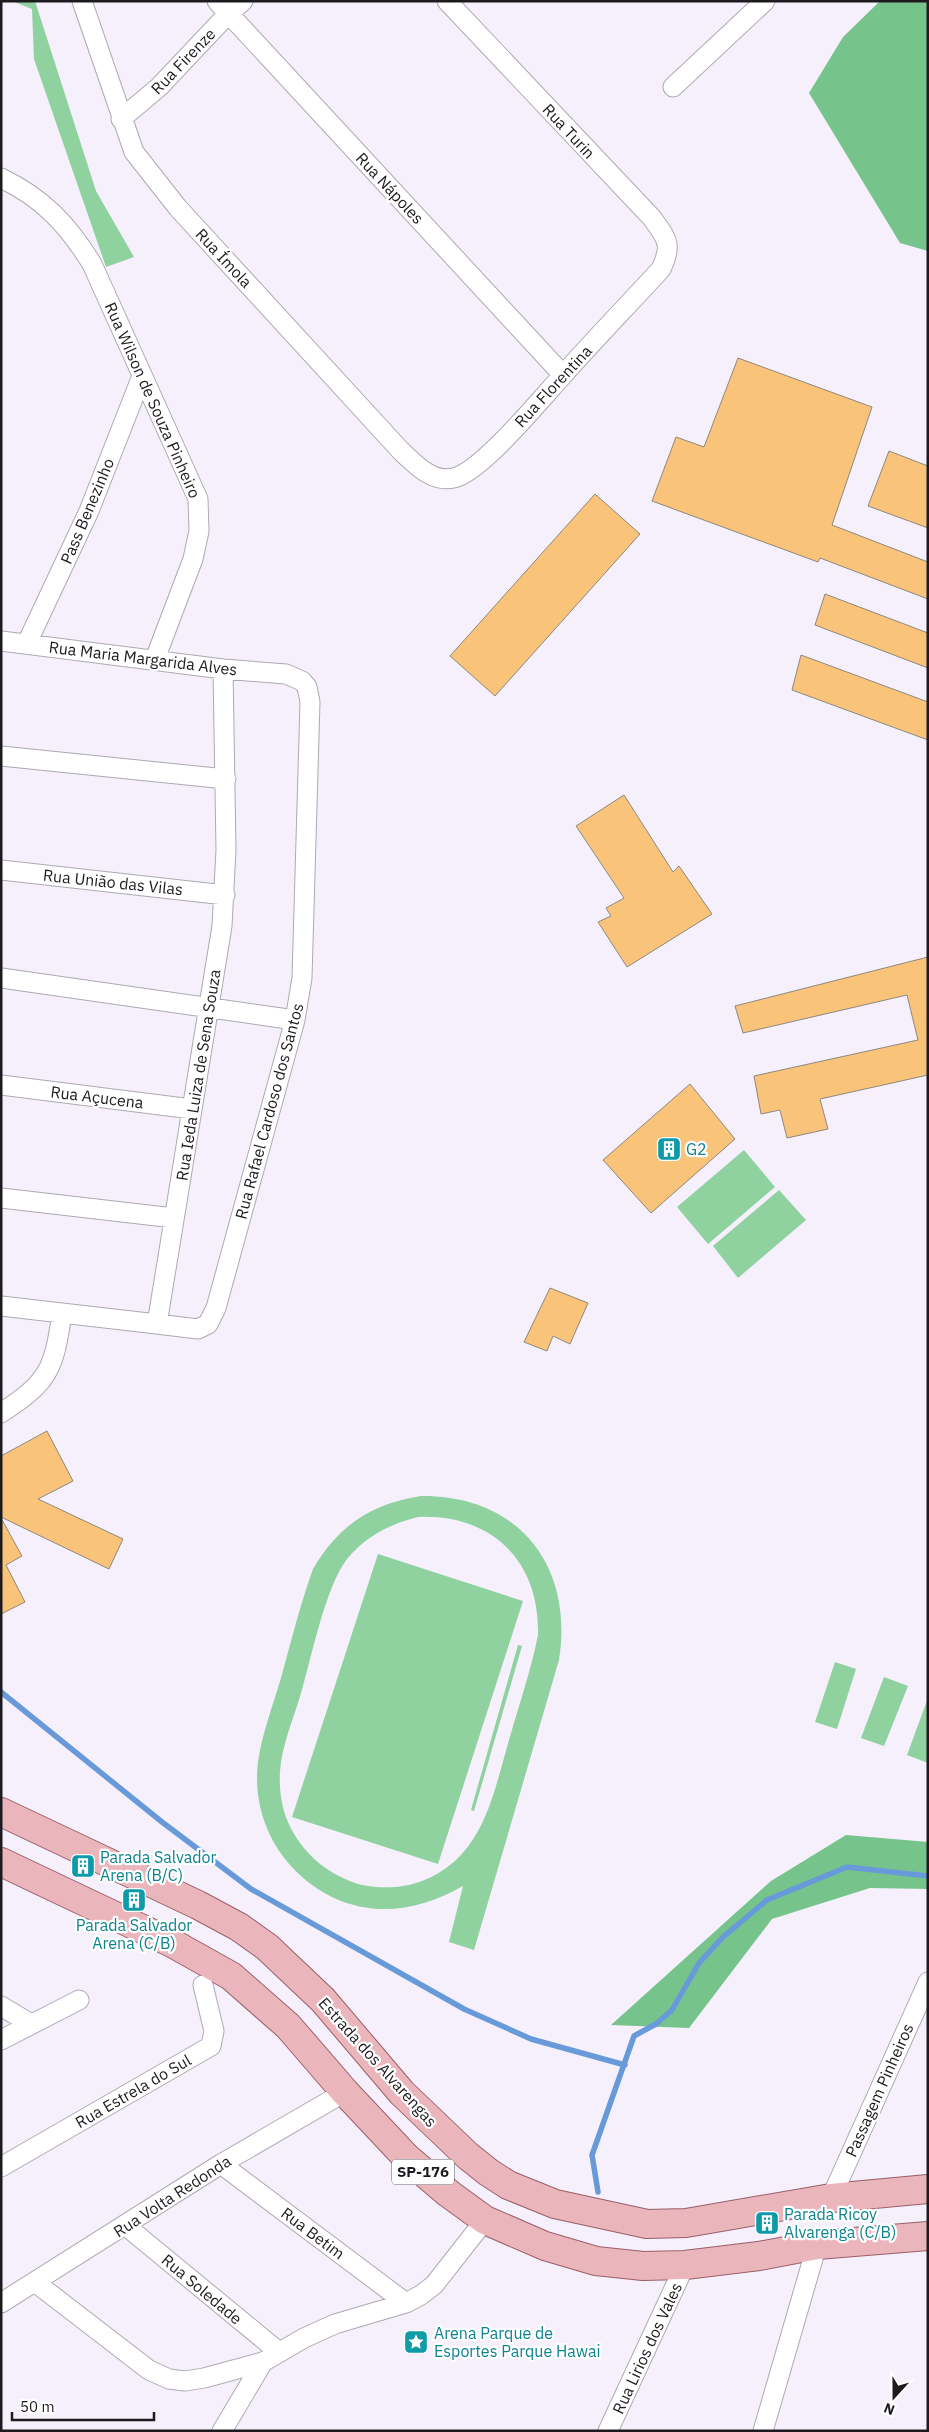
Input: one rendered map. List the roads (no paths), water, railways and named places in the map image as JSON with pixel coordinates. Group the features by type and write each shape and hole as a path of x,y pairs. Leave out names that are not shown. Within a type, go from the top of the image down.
{"main road":[{"name":"Estrada dos Alvarengas","path":"7,1821 198,1905 238,1927 268,1947 323,2000 402,2093 468,2156 508,2184 555,2204 648,2224 686,2223 831,2198 928,2189"},
{"name":"SP-176","path":"1,1862 172,1943 232,1976 288,2026 345,2092 407,2158 448,2193 485,2220 546,2246 596,2261 643,2266 685,2265 759,2256 817,2245 928,2236"}],"street":[{"name":"Rua Ímola","path":"82,1 121,119 134,152 178,208 401,451 430,475"},
{"name":"Rua Firenze","path":"121,119 159,87 222,8 243,1"},
{"name":"Rua Turin","path":"447,1 652,218 666,237 668,254 661,269"},
{"path":"673,87 765,1"},
{"name":"Rua Nápoles","path":"222,8 563,374"},
{"name":"Rua Wilson de Souza Pinheiro","path":"1,178 17,185 44,204 72,232 96,272 198,499 199,531 193,559 155,659"},
{"name":"Rua Florentina","path":"430,475 442,478 456,477 471,468 512,430 661,269"},
{"name":"Pass Benezinho","path":"26,643 90,511 142,376"},
{"name":"Rua Maria Margarida Alves","path":"1,641 223,669 286,674"},
{"name":"Rua Ieda Luiza de Sena Souza","path":"157,1324 210,1008 225,895 226,778 223,669"},
{"name":"Rua Rafael Cardoso dos Santos","path":"157,1324 198,1329 208,1324 212,1316 223,1287 295,1020 302,978 310,702 307,687 302,681 286,674"},
{"path":"1,756 226,778"},
{"name":"Rua União das Vilas","path":"1,870 225,895"},
{"path":"1,978 295,1020"},
{"name":"Rua Açucena","path":"1,1085 192,1109"},
{"path":"1,1198 174,1218"},
{"path":"1,1306 157,1324"},
{"path":"1,1413 40,1384 53,1359 62,1313"},
{"name":"Passagem Pinheiros","path":"831,2198 928,1982"},
{"name":"Rua Estrela do Sul","path":"1,2167 210,2046 214,2031 203,1985"},
{"path":"1,2040 79,2000"},
{"path":"1,2006 30,2024"},
{"name":"Rua Volta Redonda","path":"1,2303 36,2283 221,2164 345,2092"},
{"name":"Rua Betim","path":"221,2164 406,2303"},
{"path":"36,2283 149,2370 169,2379 185,2381 204,2378 271,2357 334,2324 406,2303 421,2295 434,2285 485,2220"},
{"name":"Rua Soledade","path":"126,2226 271,2357"},
{"path":"763,2431 817,2245"},
{"name":"Rua Lirios dos Vales","path":"608,2431 685,2265"},
{"path":"222,2431 271,2357"}],"waterway":[{"path":"1,1692 162,1822 251,1889 464,2009 531,2039 625,2065"},
{"path":"598,2192 592,2155 634,2036 656,2024 672,2010 699,1963 723,1937 767,1900 847,1867 928,1876"}],"place":[{"name":"G2","path":"669,1149"},
{"name":"Parada Salvador Arena (B/C)","path":"83,1866"},
{"name":"Parada Salvador Arena (C/B)","path":"134,1900"},
{"name":"Parada Ricoy Alvarenga (C/B)","path":"767,2223"},
{"name":"Arena Parque de Esportes Parque Hawai","path":"416,2342"}]}
